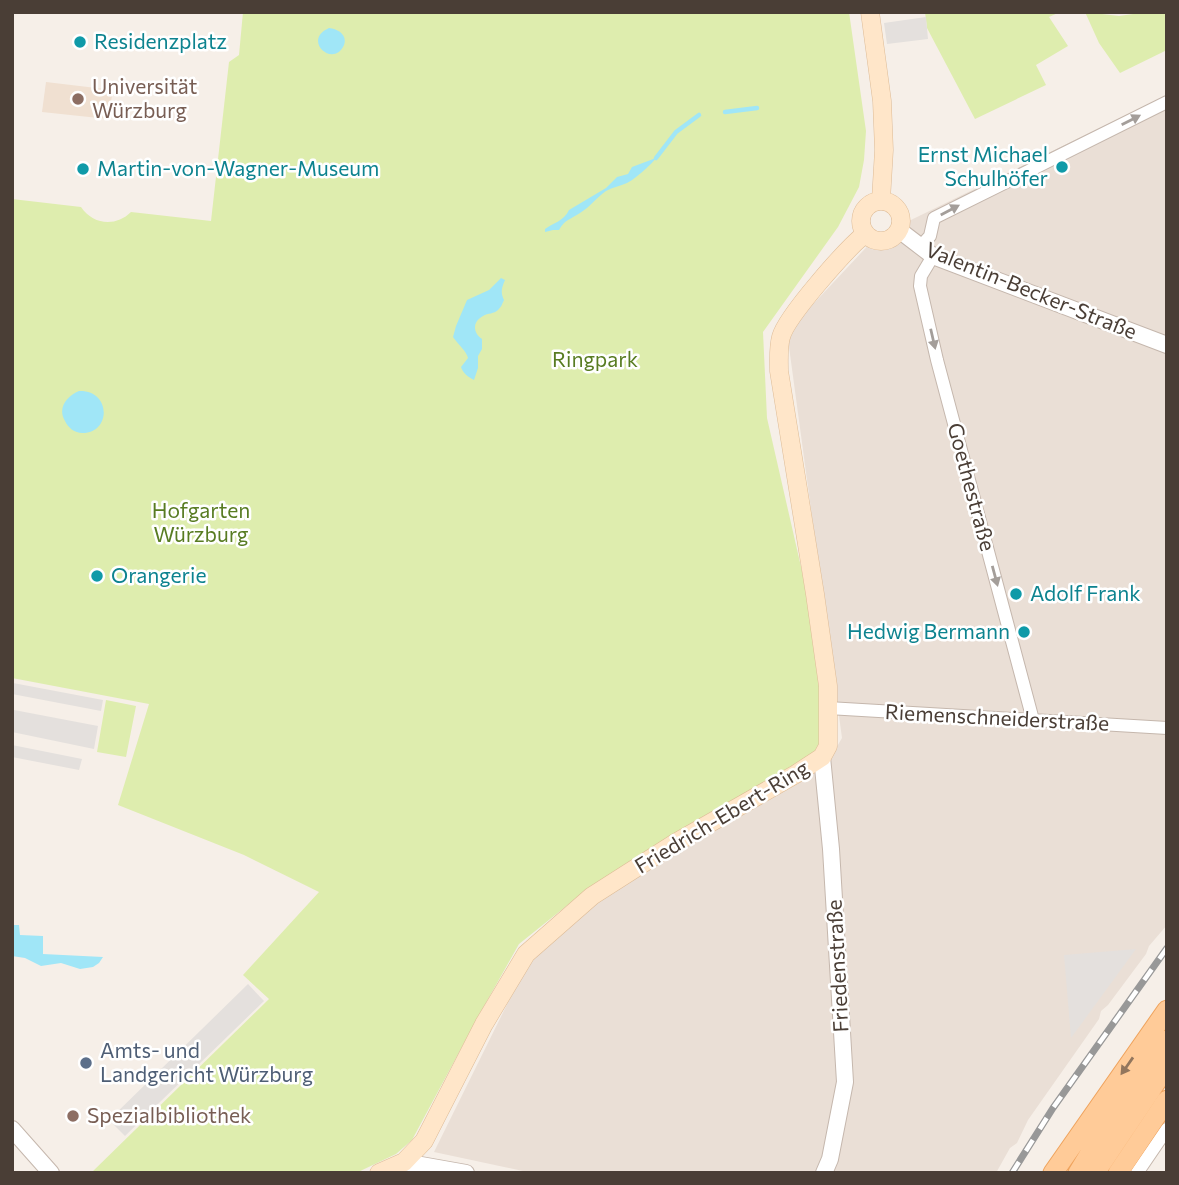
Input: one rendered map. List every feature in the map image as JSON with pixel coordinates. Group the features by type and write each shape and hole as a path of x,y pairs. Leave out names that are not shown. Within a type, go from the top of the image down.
{"main road":[{"path":"870,12 882,101 884,150 881,200"},
{"path":"881,200 887,201 899,211 902,223 899,230 889,240 874,241 865,234 860,218 868,205 881,200"},
{"name":"Friedrich-Ebert-Ring","path":"379,1173 404,1162 424,1141 484,1024 526,954 592,896 675,843 796,774 822,757 828,746 828,686 779,371 781,335 797,308 865,234"},
{"path":"1053,1173 1167,1010"},
{"path":"1078,1173 1167,1040"},
{"path":"1095,1173 1167,1066"},
{"path":"1118,1173 1167,1100"}],"street":[{"name":"Goethestraße","path":"1033,720 937,360 920,286 930,236 934,218 1167,102"},
{"name":"Valentin-Becker-Straße","path":"899,230 927,251 1167,345"},
{"name":"Riemenschneiderstraße","path":"828,708 1167,728"},
{"name":"Friedenstraße","path":"822,757 831,849 845,1082 830,1159 824,1173"},
{"path":"12,1129 51,1173"},
{"path":"1137,1173 1167,1129"},
{"path":"404,1162 466,1173"}],"shaded area":[{"path":"926,17 928,39 887,44 884,23"},
{"name":"Universität Würzburg","path":"46,82 113,90 108,119 42,112"},
{"path":"1167,95 1167,925 1101,1011 1099,1019 1028,1120 1017,1143 1010,1148 996,1173 532,1173 434,1152 530,958 595,901 832,755 842,738 787,332 876,237"},
{"path":"13,683 103,700 101,711 12,694"},
{"path":"14,710 98,726 94,749 12,732"},
{"path":"12,745 82,759 79,770 12,757"},
{"path":"1136,949 1071,1038 1064,955"},
{"path":"248,984 264,1001 125,1136 109,1120"}],"green space":[{"path":"243,12 849,12 866,131 859,187 838,227 763,332 767,418 823,663 827,745 673,842 590,887 519,944 412,1140 396,1154 356,1173 91,1173 269,999 243,975 319,892 244,855 118,805 149,704 12,678 12,199 81,207 92,217 105,222 119,220 131,212 211,221 229,62 239,55"},
{"path":"925,12 1060,12 1049,17 1068,46 1036,65 1046,85 975,119 927,28"},
{"path":"1085,12 1119,16 1134,12 1167,12 1167,50 1120,73 1099,43"},
{"path":"106,700 136,706 126,757 97,752"}],"water":[{"path":"329,28 339,32 345,40 343,47 332,54 322,50 318,39 321,33"},
{"path":"656,158 634,179 606,191 584,211 565,222 559,230 545,232 545,229 569,210 606,188 617,177 628,174 632,167"},
{"path":"501,278 505,280 501,306 479,318 475,324 477,334 482,339 482,349 478,356 474,380 466,375 461,367 468,358 453,337 467,300 489,290"},
{"path":"79,391 97,397 104,412 98,427 82,433 68,426 62,412 64,403"},
{"path":"12,925 19,925 20,935 43,936 43,954 103,957 93,967 80,969 61,963 41,966 25,958 12,956"}],"waterway":[{"path":"725,112 757,108"},
{"path":"656,158 676,132 699,115"}],"railway":[{"path":"1012,1173 1053,1108 1167,948"}],"place":[{"name":"Residenzplatz","path":"80,42"},
{"name":"Universität Würzburg","path":"78,99"},
{"name":"Ernst Michael Schulhöfer","path":"1062,167"},
{"name":"Martin-von-Wagner-Museum","path":"83,169"},
{"name":"Orangerie","path":"97,576"},
{"name":"Adolf Frank","path":"1016,594"},
{"name":"Hedwig Bermann","path":"1024,632"},
{"name":"Amts- und Landgericht Würzburg","path":"86,1063"},
{"name":"Spezialbibliothek","path":"73,1116"}],"park label":[{"name":"Ringpark","path":"595,360"},
{"name":"Hofgarten Würzburg","path":"201,523"}]}
